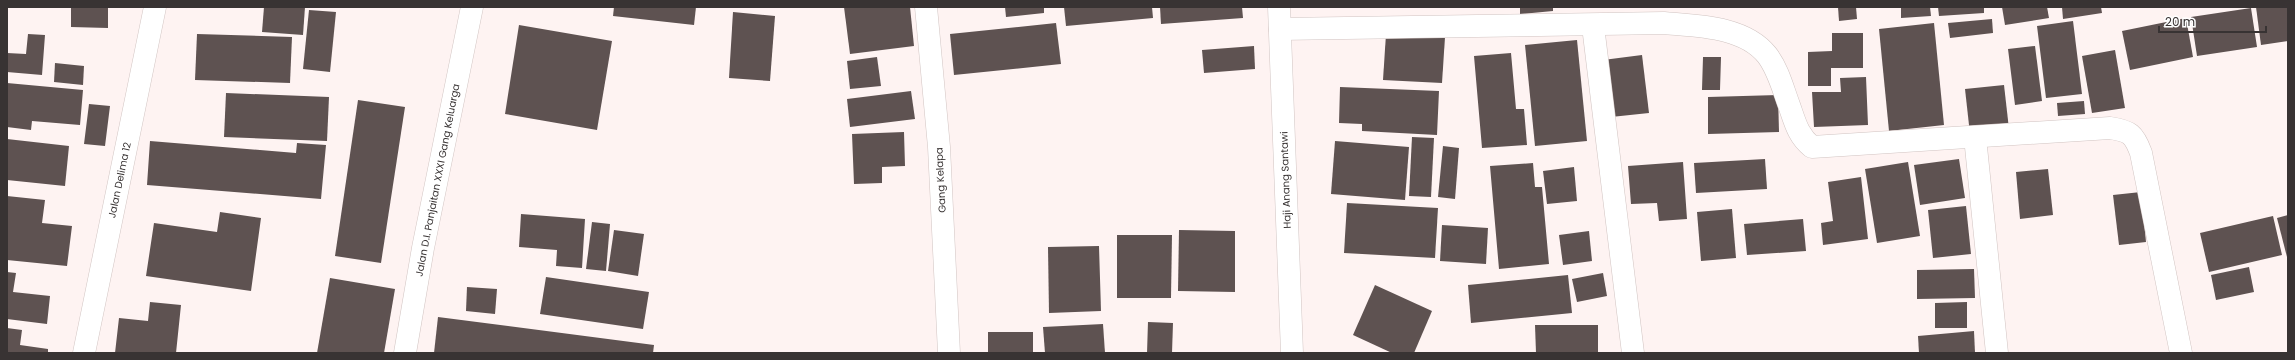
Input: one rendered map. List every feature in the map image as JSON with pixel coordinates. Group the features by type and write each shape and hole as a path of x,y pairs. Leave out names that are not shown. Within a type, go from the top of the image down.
{"street":[{"name":"Jalan Delima 12","path":"84,353 155,7"},
{"name":"Jalan D.I. Panjaitan XXXI Gang Keluarga","path":"405,353 422,248 472,7"},
{"name":"Gang Kelapa","path":"926,7 939,148 949,353"},
{"name":"Haji Anang Santawi","path":"1279,7 1292,353"},
{"path":"1280,29 1664,24 1709,27 1733,34 1757,45 1767,55 1775,70 1802,139 1812,147 2110,128 2124,130 2135,138 2141,153 2181,353"},
{"path":"1593,26 1633,353"},
{"path":"1975,137 1997,353"}],"building":[{"path":"71,7 108,7 108,28 71,27"},
{"path":"264,7 305,7 303,35 262,32"},
{"path":"614,7 696,7 694,25 613,16"},
{"path":"844,7 910,7 914,46 850,54"},
{"path":"1005,7 1044,7 1044,13 1006,17"},
{"path":"1064,7 1152,7 1153,18 1066,26"},
{"path":"1160,7 1242,7 1243,18 1161,24"},
{"path":"1520,7 1553,7 1553,11 1520,14"},
{"path":"1838,7 1856,7 1857,19 1839,21"},
{"path":"1901,7 1930,7 1931,16 1901,18"},
{"path":"1938,7 1984,7 1984,13 1939,16"},
{"path":"2002,7 2047,7 2049,18 2005,25"},
{"path":"2062,7 2101,7 2102,13 2063,19"},
{"path":"2256,7 2288,7 2288,41 2261,45"},
{"path":"2251,8 2257,47 2197,56 2191,17"},
{"path":"309,10 336,12 330,72 303,69"},
{"path":"733,12 775,16 770,81 729,78"},
{"path":"2186,18 2193,57 2130,70 2122,31"},
{"path":"1992,19 1993,33 1950,38 1948,23"},
{"path":"2073,21 2082,94 2046,98 2037,26"},
{"path":"1056,23 1061,64 954,75 950,34"},
{"path":"1934,23 1944,125 1889,131 1879,29"},
{"path":"519,25 612,41 597,130 505,114"},
{"path":"1832,33 1863,33 1863,68 1831,68 1831,86 1808,86 1808,52 1832,51"},
{"path":"28,34 45,35 42,75 7,72 7,53 26,54"},
{"path":"197,34 292,37 290,83 195,80"},
{"path":"1386,34 1445,37 1442,83 1383,80"},
{"path":"1577,40 1587,141 1535,146 1525,45"},
{"path":"1254,46 1255,69 1204,73 1202,50"},
{"path":"2035,46 2042,101 2015,105 2008,49"},
{"path":"2115,50 2125,108 2092,113 2082,56"},
{"path":"1511,53 1516,109 1524,109 1527,145 1482,148 1474,56"},
{"path":"1642,55 1649,113 1611,117 1603,60"},
{"path":"877,57 881,86 850,89 847,61"},
{"path":"1703,57 1721,57 1720,90 1702,90"},
{"path":"55,63 84,66 83,85 54,82"},
{"path":"1866,77 1868,125 1814,127 1812,92 1841,92 1840,78"},
{"path":"7,83 83,90 80,125 32,121 31,130 7,127"},
{"path":"2004,85 2009,129 1970,134 1965,89"},
{"path":"1340,87 1439,91 1437,135 1362,131 1362,124 1339,123"},
{"path":"911,91 915,119 850,127 847,99"},
{"path":"226,93 329,97 327,141 224,137"},
{"path":"1778,95 1779,132 1708,134 1708,97"},
{"path":"358,100 405,107 381,263 335,256"},
{"path":"2084,101 2085,114 2058,116 2057,103"},
{"path":"89,104 110,106 105,146 84,144"},
{"path":"904,132 905,166 882,167 882,183 854,184 852,134"},
{"path":"1412,137 1434,138 1431,197 1409,196"},
{"path":"7,139 69,146 65,186 7,180"},
{"path":"150,141 296,153 297,143 326,145 321,199 147,185"},
{"path":"1335,141 1409,147 1405,200 1331,194"},
{"path":"1443,146 1459,148 1455,199 1438,197"},
{"path":"1765,159 1767,189 1696,193 1694,163"},
{"path":"1959,159 1965,198 1920,205 1914,165"},
{"path":"1683,162 1687,219 1659,221 1657,203 1631,204 1628,166"},
{"path":"1908,162 1920,236 1877,243 1865,169"},
{"path":"1533,163 1535,187 1542,187 1549,264 1499,269 1490,166"},
{"path":"1574,167 1577,201 1547,204 1543,171"},
{"path":"2048,169 2053,215 2020,219 2016,172"},
{"path":"1861,177 1868,239 1823,245 1821,223 1833,221 1828,182"},
{"path":"2141,192 2146,242 2119,245 2113,195"},
{"path":"7,196 45,200 42,223 72,226 67,266 7,260"},
{"path":"1347,203 1438,208 1435,258 1344,253"},
{"path":"1966,206 1971,254 1933,258 1928,210"},
{"path":"1732,209 1736,258 1701,261 1697,212"},
{"path":"220,212 261,218 251,291 146,276 154,223 217,232"},
{"path":"521,214 585,219 582,268 556,266 557,250 519,247"},
{"path":"2288,215 2288,257 2287,257 2277,218"},
{"path":"2273,216 2282,255 2209,272 2200,233"},
{"path":"1803,219 1806,251 1747,255 1744,224"},
{"path":"592,222 610,224 606,271 586,269"},
{"path":"1442,225 1488,228 1486,264 1440,261"},
{"path":"614,230 644,234 638,276 608,271"},
{"path":"1179,230 1235,231 1235,292 1178,291"},
{"path":"1589,231 1592,261 1563,265 1559,235"},
{"path":"1117,235 1172,235 1171,298 1117,298"},
{"path":"1099,246 1101,311 1049,313 1048,247"},
{"path":"2249,267 2254,292 2216,300 2211,275"},
{"path":"1974,269 1975,298 1917,299 1917,270"},
{"path":"7,272 16,273 13,292 50,296 47,324 7,319"},
{"path":"1603,273 1607,296 1577,302 1572,279"},
{"path":"1568,275 1572,313 1471,323 1468,285"},
{"path":"546,277 649,292 643,329 540,314"},
{"path":"330,278 395,289 384,353 317,353"},
{"path":"1375,285 1432,311 1414,353 1392,353 1353,335"},
{"path":"467,287 497,289 495,314 466,311"},
{"path":"150,302 181,305 176,353 115,353 119,318 148,321"},
{"path":"1967,302 1967,328 1935,328 1935,303"},
{"path":"438,317 654,345 653,353 434,353"},
{"path":"1148,322 1173,323 1172,353 1147,353"},
{"path":"1103,324 1105,353 1045,353 1043,327"},
{"path":"1535,325 1598,325 1598,353 1536,353"},
{"path":"7,328 22,330 20,345 48,349 48,353 7,353"},
{"path":"1974,331 1975,353 1919,353 1918,336"},
{"path":"988,332 1033,332 1033,353 988,353"}]}
